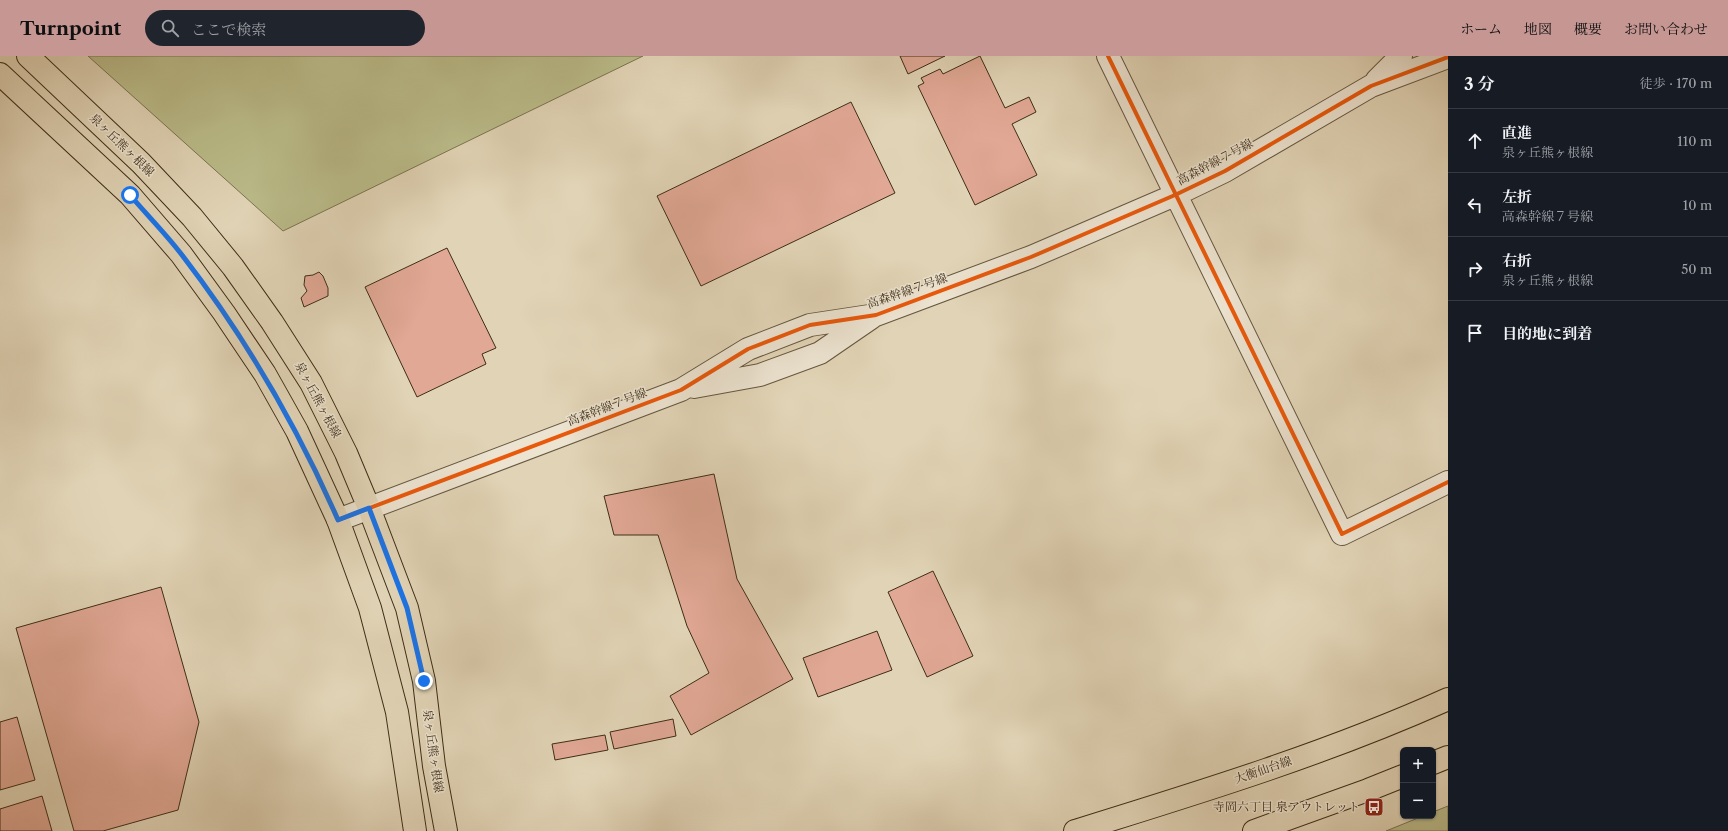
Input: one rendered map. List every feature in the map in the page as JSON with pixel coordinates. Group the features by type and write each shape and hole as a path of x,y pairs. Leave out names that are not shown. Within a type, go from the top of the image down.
{"main road":[{"name":"泉ヶ丘熊ヶ根線","path":"28,56 142,162 192,217 233,267 272,322 311,384 346,453 369,508 407,608 424,681 434,766 446,831"},
{"path":"0,74 130,195 181,254 224,313 265,374 297,431 338,520 370,608 383,652 397,712 415,831"},
{"name":"大衡仙台線","path":"1075,831 1292,760 1403,719 1448,698"},
{"path":"1436,762 1448,757"},
{"path":"1254,831 1400,777"}],"street":[{"path":"1108,56 1342,534 1448,482"},
{"name":"高森幹線７号線","path":"1371,86 1401,56"},
{"name":"高森幹線７号線","path":"681,390 748,349 810,325 876,315 1030,257 1175,195 1225,171 1371,86 1448,57"},
{"name":"高森幹線７号線","path":"338,520 681,390 760,375 820,353 876,315"}],"green space":[{"path":"88,56 643,56 283,231"},
{"path":"1448,806 1448,831 1386,831 1416,819 1436,819 1436,811"}],"building":[{"path":"900,56 945,56 908,74"},
{"path":"980,56 1005,108 1029,97 1036,112 1012,124 1037,175 975,205 918,86 924,83 921,78 940,69 943,74"},
{"path":"851,102 895,193 701,286 657,196"},
{"path":"447,248 496,348 482,354 486,364 417,397 365,287"},
{"path":"319,272 323,276 328,288 328,296 304,307 301,298 307,291 304,285 305,276 313,275"},
{"path":"714,474 737,579 793,679 691,735 670,696 709,673 687,626 658,535 614,535 604,496"},
{"path":"933,571 973,656 927,677 888,592"},
{"path":"161,587 199,722 178,810 103,831 74,831 16,628"},
{"path":"877,631 892,670 818,697 803,658"},
{"path":"17,717 35,780 0,790 0,722"},
{"path":"673,719 676,736 614,749 610,732"},
{"path":"605,735 608,750 555,760 552,744"},
{"path":"42,796 52,831 0,831 0,809"}],"cycle path":[{"path":"1108,56 1342,534 1448,482"},
{"path":"338,520 681,390 748,349 810,325 876,315 1031,257 1175,195 1225,171 1371,86 1448,57"}],"place":[{"name":"寺岡六丁目 泉アウトレット","path":"1374,807"}],"route":[{"path":"130,195 181,254 224,313 265,374 297,431 338,520 369,508 381,535 407,608 424,681"}]}
